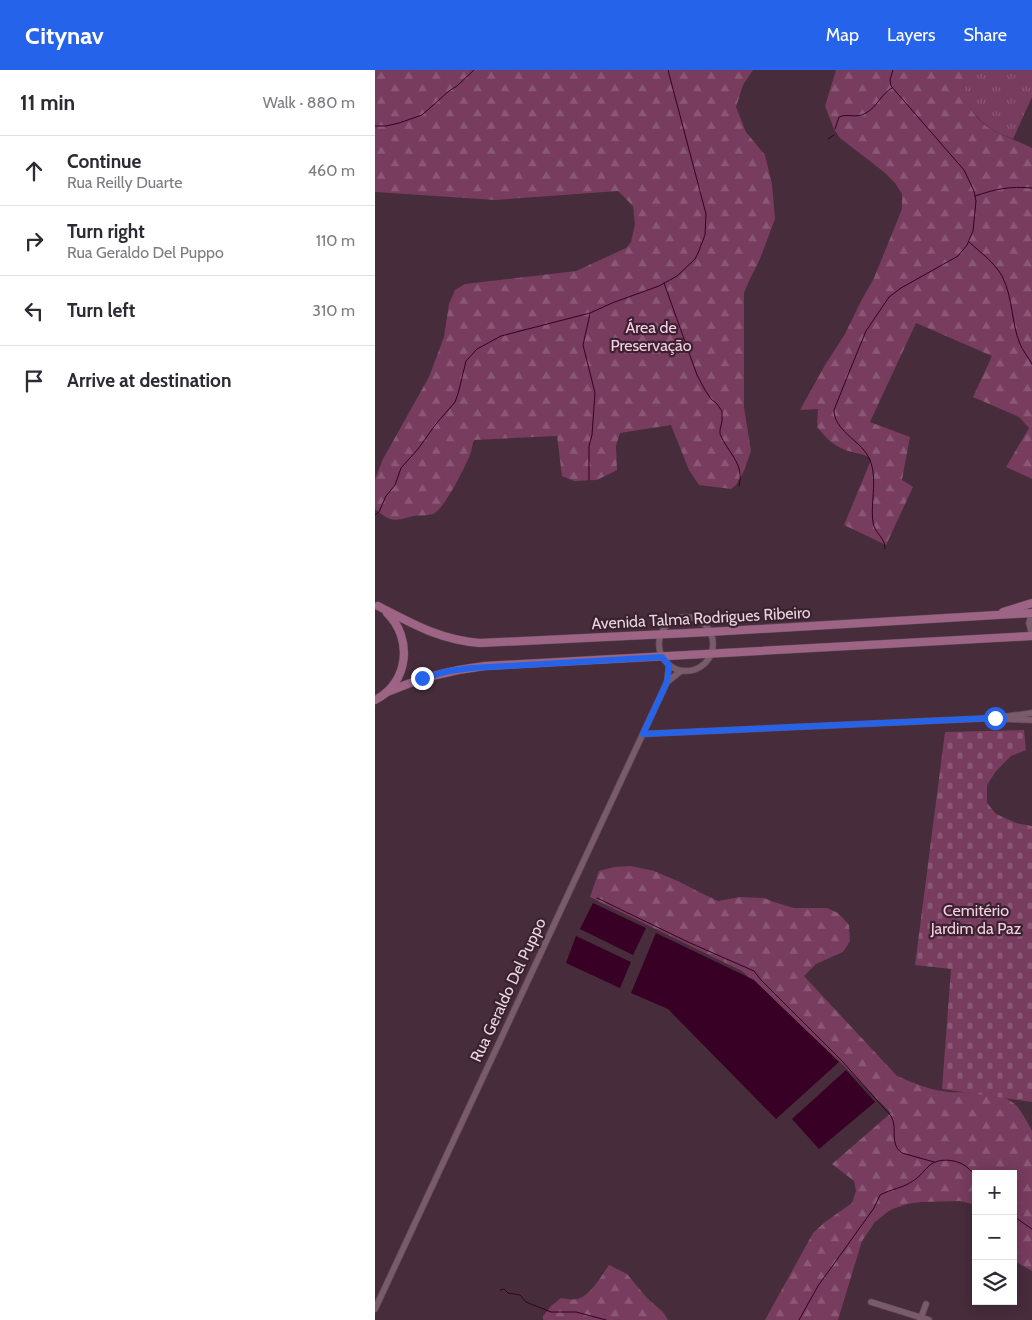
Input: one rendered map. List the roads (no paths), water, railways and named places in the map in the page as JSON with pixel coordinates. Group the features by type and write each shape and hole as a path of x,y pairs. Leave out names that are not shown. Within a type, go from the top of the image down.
{"main road":[{"path":"994,616 1032,603"},
{"path":"377,605 396,623 404,647 404,660 401,672 387,692"},
{"name":"Avenida Talma Rodrigues Ribeiro","path":"377,605 425,630 440,636 466,642 709,632 1032,613"},
{"path":"375,700 387,692 411,682 436,674 472,668 1032,636"}],"street":[{"path":"1032,613 1029,626 1032,636"},
{"path":"685,617 694,619 702,623 709,632 713,642 711,654 707,661 697,669 681,671 669,665 662,657 659,645 661,634 669,623 685,617"},
{"name":"Rua Geraldo Del Puppo","path":"375,1309 667,682 669,665"},
{"name":"Rua Geraldo Del Puppo","path":"667,682 681,671"},
{"path":"643,734 995,718 1032,713"},
{"path":"995,718 1032,720"},
{"path":"871,1302 929,1320"},
{"path":"921,1319 926,1304"}],"waterway":[{"path":"375,126 399,123 422,115 474,70"},
{"path":"375,515 379,512 386,496 395,485 401,468 455,402 466,361 477,349 501,336 590,313 659,286 677,276 695,259 705,235 706,214 668,70"},
{"path":"885,549 884,542 875,529 873,522 874,480 871,464 864,450 842,429 835,417 834,410 866,331 889,297 901,288 958,256 967,245 973,231 976,201 974,191 964,170 891,86 890,80 893,70"},
{"path":"835,129 839,117 863,115 892,88"},
{"path":"828,139 834,135"},
{"path":"975,196 1016,187 1032,188"},
{"path":"969,242 991,262 1002,276 1006,284 1017,336 1021,347 1032,364"},
{"path":"664,283 697,375 711,399 722,411 720,434 738,465 740,471 739,486"},
{"path":"589,480 589,446 592,435 595,393 583,345 590,314"},
{"path":"597,898 688,942 754,971 842,1061 891,1116 898,1149 902,1153 934,1162"},
{"path":"799,1320 818,1286 874,1208 880,1195 918,1178 930,1165 938,1161 947,1160 960,1163 972,1172"},
{"path":"1017,1219 1032,1229"},
{"path":"500,1290 504,1289 508,1293 520,1295 526,1302 551,1312 576,1312 606,1320"}],"park label":[{"name":"Área de Preservação","path":"651,336"},
{"name":"Cemitério Jardim da Paz","path":"976,919"}]}
